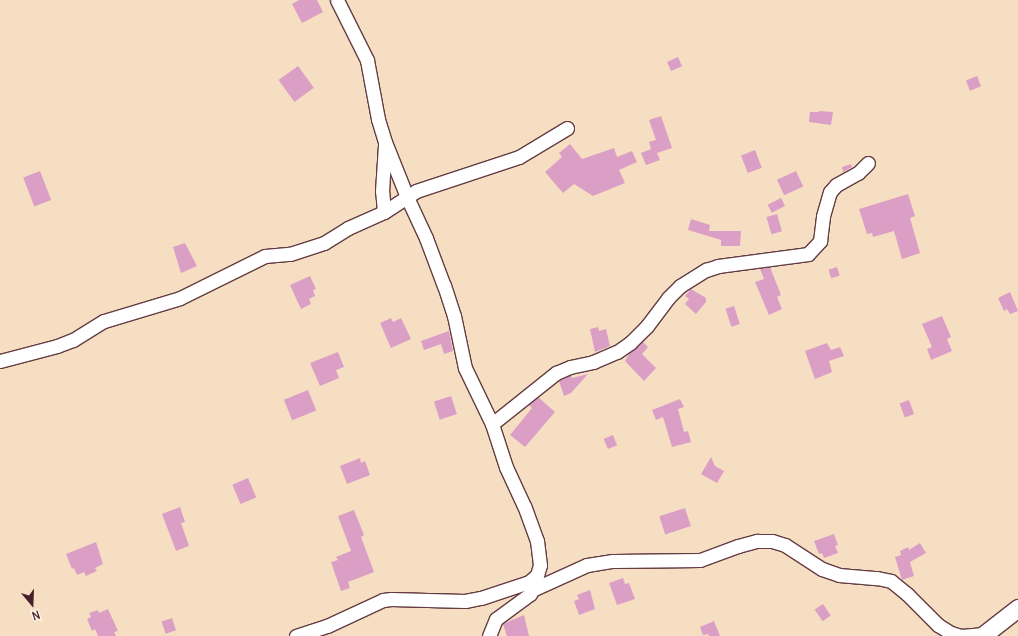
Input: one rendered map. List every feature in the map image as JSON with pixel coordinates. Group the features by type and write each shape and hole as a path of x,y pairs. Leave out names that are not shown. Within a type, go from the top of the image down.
{"street":[{"path":"337,0 367,60 378,119 385,142 426,238 444,286 454,316 465,368 492,424 506,466 537,541 540,565 534,589"},
{"path":"0,361 57,346 73,340 104,321 180,298 265,256 290,254 318,245 348,228 384,212 407,196 428,186 519,157 567,128"},
{"path":"384,212 382,191 385,142"},
{"path":"492,424 556,373 570,367 593,362 617,352 630,343 647,326 676,290 706,270 718,266 808,254 820,241 823,216 830,192 836,185 850,178 868,163"},
{"path":"489,636 496,619 521,601 534,589 587,565 613,562 700,560 744,544 757,541 772,541 785,545 822,569 839,575 877,578 891,581 907,594 938,625 951,633 961,636 983,635 1018,608"},
{"path":"296,636 327,626 383,600 474,600 529,582 537,575"}],"building":[{"path":"299,0 317,0 323,12 302,23 292,4"},
{"path":"678,57 682,66 671,71 667,62"},
{"path":"298,66 314,88 294,102 279,80"},
{"path":"977,76 981,86 970,91 966,80"},
{"path":"810,112 833,112 831,125 809,122"},
{"path":"661,116 672,148 657,153 660,160 646,165 641,153 651,149 649,142 656,140 649,120"},
{"path":"570,144 582,159 614,148 617,157 632,151 637,162 619,170 625,183 593,196 574,184 563,193 545,172 562,157 559,153"},
{"path":"755,150 762,168 748,173 741,155"},
{"path":"851,164 852,167 843,172 842,167"},
{"path":"40,171 51,200 34,206 23,177"},
{"path":"796,171 803,186 784,195 777,180"},
{"path":"908,194 915,216 910,218 920,253 902,259 894,231 873,237 872,233 867,234 859,209"},
{"path":"781,198 785,206 772,213 768,205"},
{"path":"777,214 782,231 771,234 766,217"},
{"path":"691,219 710,225 709,231 741,231 740,246 721,246 721,240 688,230"},
{"path":"185,243 197,266 181,273 173,247"},
{"path":"770,267 781,295 777,297 782,309 769,315 755,282 764,279 760,269"},
{"path":"837,267 840,276 831,278 828,270"},
{"path":"310,276 316,289 313,290 315,296 309,299 311,304 301,309 290,285"},
{"path":"691,289 706,298 706,302 696,314 685,304 689,299 685,296"},
{"path":"1010,292 1018,311 1010,314 1007,309 1004,311 998,298"},
{"path":"734,306 740,324 731,327 725,309"},
{"path":"942,316 951,337 947,339 952,351 931,360 927,349 932,347 922,324"},
{"path":"391,318 393,322 401,318 411,339 391,348 380,323"},
{"path":"598,327 599,331 606,329 610,346 595,352 590,329"},
{"path":"449,331 453,351 444,354 441,344 424,350 421,341"},
{"path":"643,342 648,347 642,354 656,368 644,381 625,361 630,352"},
{"path":"827,343 831,350 840,347 844,356 829,361 832,372 815,379 805,351"},
{"path":"338,352 344,367 336,370 339,378 320,386 310,363"},
{"path":"588,374 571,393 564,396 559,381 571,375 572,378"},
{"path":"308,390 316,410 292,420 284,400"},
{"path":"451,396 457,414 440,420 434,402"},
{"path":"538,397 555,412 525,447 510,435 532,408 529,405"},
{"path":"680,399 684,407 678,409 684,432 688,431 691,442 672,447 663,417 656,420 652,410"},
{"path":"909,400 914,414 905,418 900,403"},
{"path":"613,435 617,445 608,449 604,439"},
{"path":"711,457 715,466 724,471 717,483 701,474"},
{"path":"360,458 361,463 365,461 370,475 347,484 340,466"},
{"path":"248,478 256,497 241,504 232,485"},
{"path":"180,507 185,522 181,523 189,546 176,551 162,514"},
{"path":"685,508 691,526 665,534 659,516"},
{"path":"354,510 364,535 361,537 374,572 348,582 350,588 341,591 331,562 338,560 336,557 351,551 338,516"},
{"path":"834,534 838,545 835,546 838,553 824,558 822,553 819,554 814,541"},
{"path":"96,542 103,564 95,568 97,571 86,576 84,572 77,575 74,568 72,569 66,554"},
{"path":"920,543 926,553 910,562 914,576 902,580 895,557 901,555 900,551 908,547 909,550"},
{"path":"623,578 625,584 629,583 635,599 617,605 609,583"},
{"path":"590,590 595,609 579,615 574,601 579,599 577,595"},
{"path":"823,604 831,616 823,621 815,610"},
{"path":"108,609 118,631 114,632 116,636 98,636 95,629 92,631 87,619 91,617 89,613 98,610 99,613"},
{"path":"524,615 529,636 507,636 503,624"},
{"path":"172,618 176,630 166,634 162,621"},
{"path":"714,621 720,636 709,636 708,634 703,635 700,627"}]}
